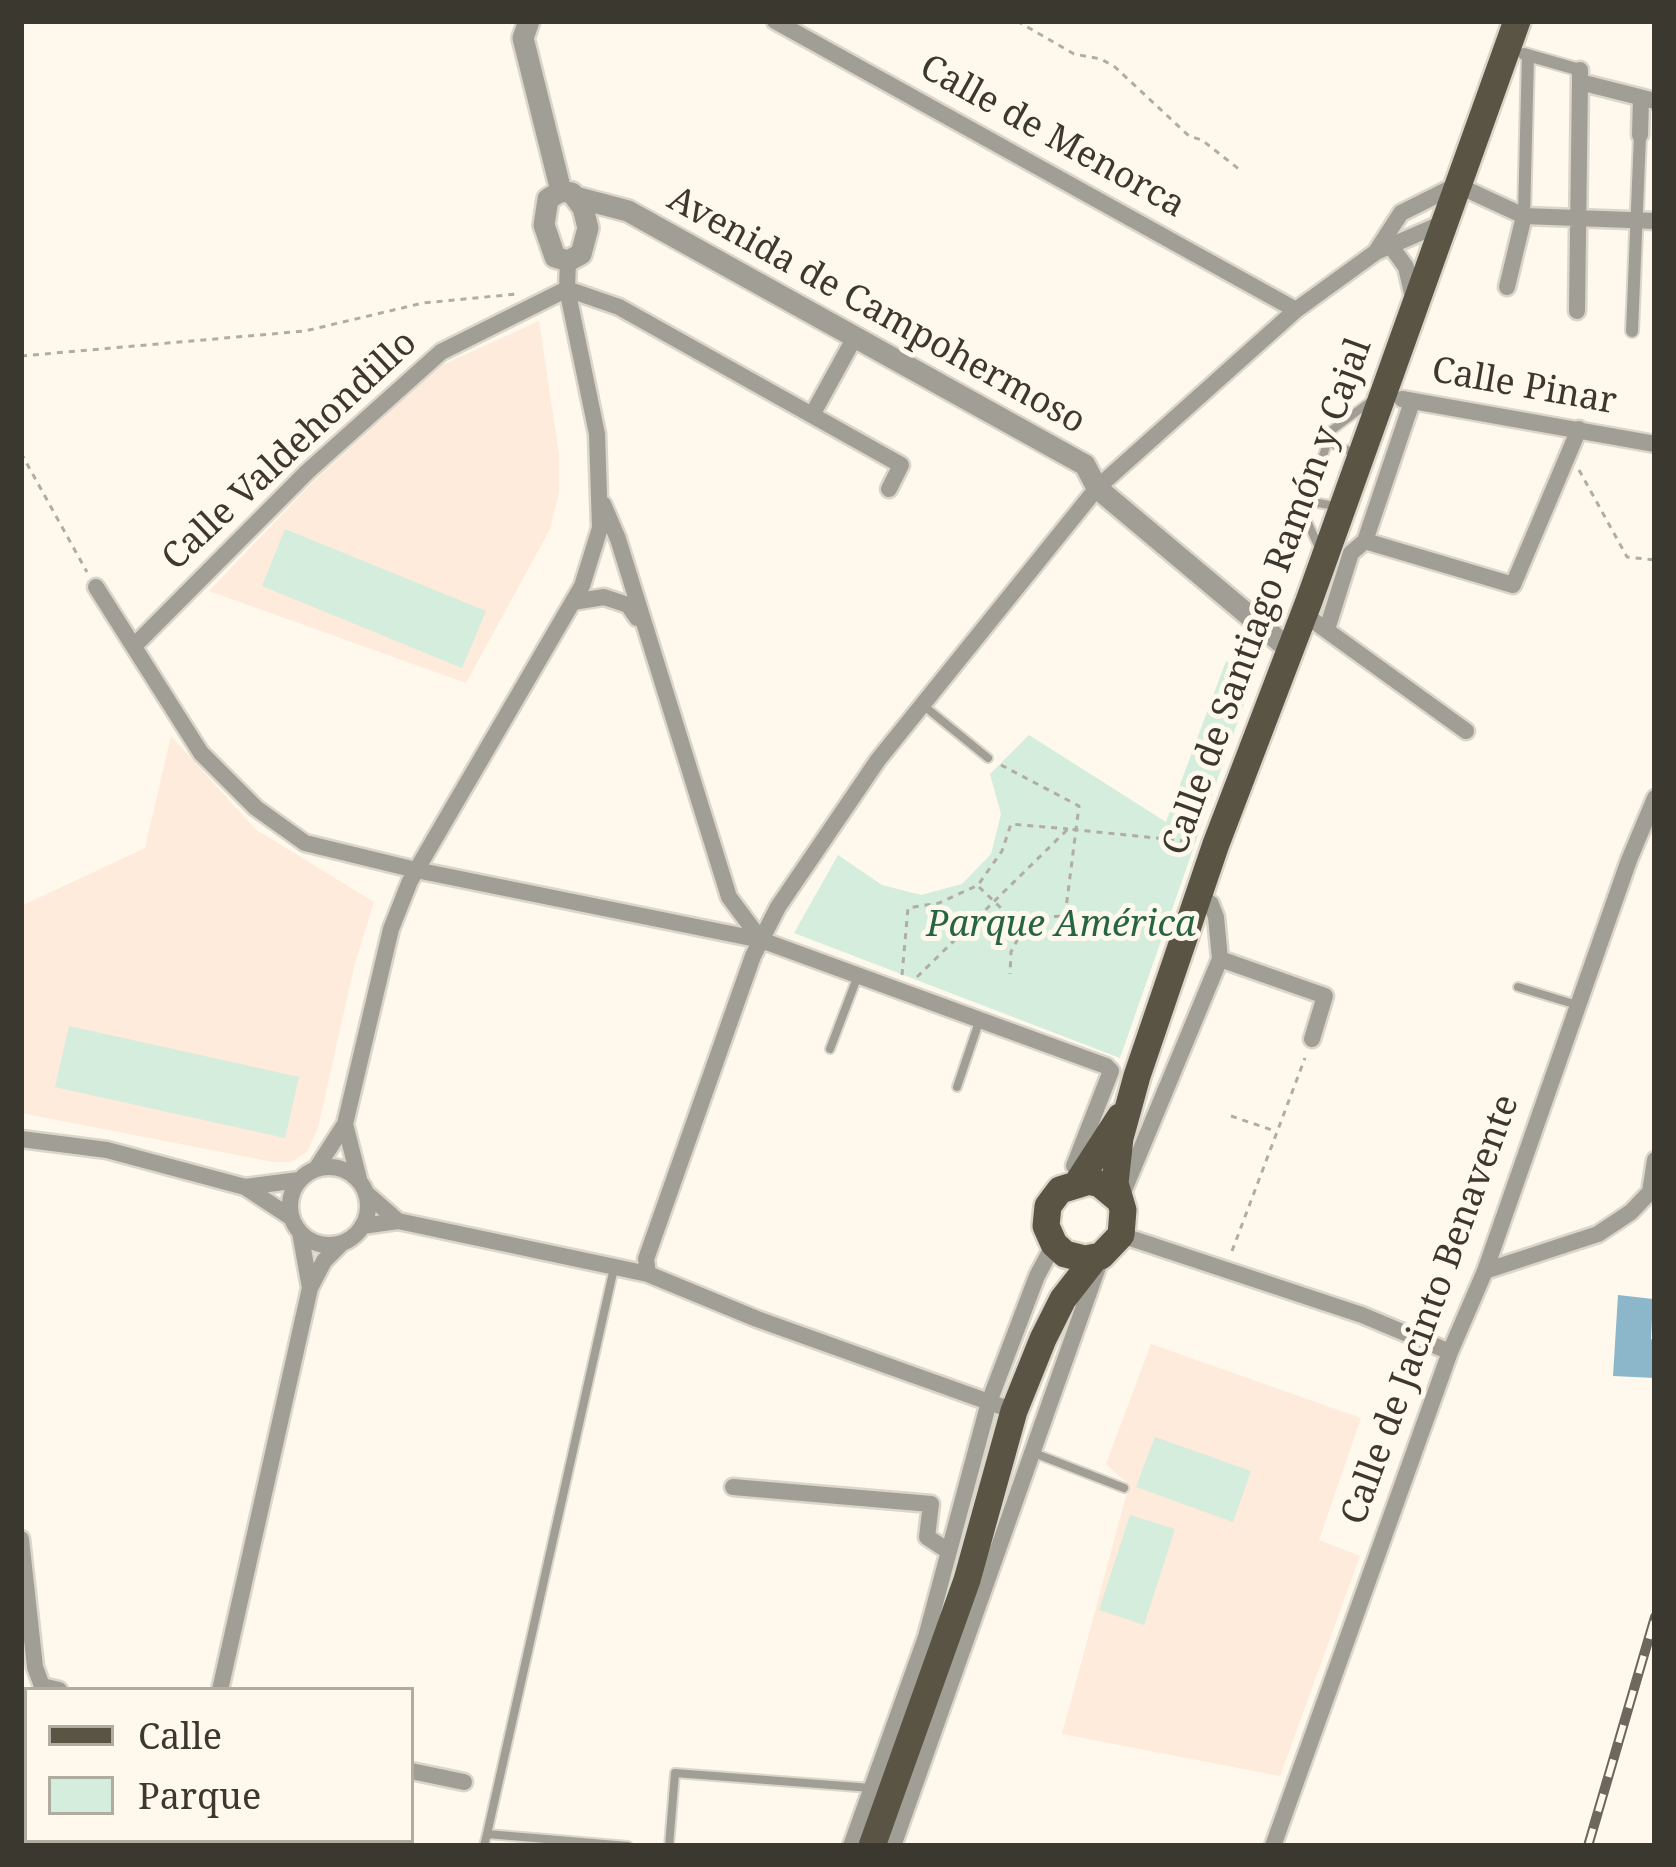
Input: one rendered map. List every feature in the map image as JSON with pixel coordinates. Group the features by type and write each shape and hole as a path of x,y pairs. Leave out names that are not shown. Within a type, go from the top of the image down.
{"main road":[{"name":"Calle de Santiago Ramón y Cajal","path":"1118,1200 1115,1183 1128,1103 1198,895 1290,650 1315,621 1324,560 1457,185 1518,52 1517,21"},
{"name":"Calle de Santiago Ramón y Cajal","path":"1069,1186 1128,1103"},
{"path":"872,1846 964,1582 1001,1407 1064,1299 1121,1234 1124,1222 1118,1200 1100,1184 1069,1186 1048,1206 1046,1226 1056,1246 1075,1258 1098,1257"},
{"path":"1042,1339 1056,1246"}],"street":[{"name":"Calle de Menorca","path":"775,21 1296,310"},
{"path":"524,27 568,194 583,208 588,228 581,254 568,261 555,257 544,225 548,199 568,194"},
{"path":"1507,287 1524,216 1518,52 1648,99 1640,135 1646,220 1632,331"},
{"path":"1577,311 1580,76"},
{"path":"1383,248 1401,213 1457,185 1524,216 1646,220"},
{"name":"Avenida de Campohermoso","path":"568,194 628,211 1085,465 1097,488 1290,650"},
{"path":"648,1274 646,1259 761,940 778,907 866,778 1097,488 1296,310 1383,248 1443,223"},
{"path":"1383,248 1406,267 1414,302"},
{"path":"245,1187 299,1180 316,1169 345,1124 391,929 416,870 582,586 600,528 601,500 597,434 567,289 568,261"},
{"path":"567,289 619,307 902,465 890,488"},
{"name":"Calle Valdehondillo","path":"134,646 307,472 441,352 567,289"},
{"path":"812,415 855,337"},
{"name":"Calle Pinar","path":"1382,392 1412,402 1655,444"},
{"path":"1412,402 1365,541 1352,553 1315,621 1466,731"},
{"path":"1365,541 1513,585 1579,430"},
{"path":"601,500 618,539 728,897 761,940"},
{"path":"96,586 201,753 256,808 305,842 416,870 761,940 1111,1070 1069,1186"},
{"path":"572,602 604,597 628,605 641,623"},
{"name":"Calle de Jacinto Benavente","path":"1273,1846 1655,798"},
{"path":"1118,1200 1220,958 1216,917 1198,895"},
{"path":"1220,958 1325,996 1312,1039"},
{"path":"221,1687 310,1288 324,1261 362,1226 368,1210 345,1124"},
{"path":"21,1138 106,1150 245,1187 312,1240 341,1243"},
{"path":"1485,1271 1598,1234 1631,1212 1650,1192 1655,1160"},
{"path":"316,1169 334,1167 363,1186 398,1221"},
{"path":"299,1180 290,1202 310,1288"},
{"path":"362,1226 398,1221 648,1274 698,1297 1001,1407"},
{"path":"1121,1234 1362,1315 1450,1352"},
{"path":"948,1551 969,1475 1001,1407 1037,1276 1056,1246"},
{"path":"851,1846 926,1637 964,1582 1032,1453 1098,1257"},
{"path":"733,1486 931,1504 969,1475"},
{"path":"893,1846 964,1582 948,1551 927,1537 931,1504"},
{"path":"21,1538 35,1667 50,1687"},
{"path":"414,1772 464,1782"}],"lane":[{"path":"1324,560 1304,512 1307,501 1332,430 1382,392"},
{"path":"1328,442 1360,455"},
{"path":"1307,501 1342,507"},
{"path":"922,705 988,758"},
{"path":"830,1049 857,977"},
{"path":"1518,987 1577,1006"},
{"path":"957,1087 980,1021"},
{"path":"484,1846 614,1268"},
{"path":"1032,1453 1124,1488"},
{"path":"669,1846 675,1773 872,1788"},
{"path":"487,1834 628,1846"}],"path":[{"path":"1017,21 1074,54 1115,67 1189,136 1202,140 1240,170"},
{"path":"21,356 305,331 423,303 526,293"},
{"path":"21,453 96,586"},
{"path":"1570,453 1627,557 1655,560"},
{"path":"988,758 1079,806 1065,916 1047,916 1023,928 1011,952 1010,974"},
{"path":"901,992 908,908 939,902 978,885 1002,851 1011,824 1216,844"},
{"path":"901,992 1068,830"},
{"path":"978,885 1023,928"},
{"path":"1225,1269 1312,1039"},
{"path":"1231,1116 1277,1131"}],"shaded area":[{"path":"539,321 559,455 559,492 550,529 466,683 209,591 314,481 442,365"},
{"path":"171,736 255,829 374,902 354,967 318,1128 307,1152 291,1162 21,1113 21,906 145,848"},
{"path":"1151,1344 1361,1418 1319,1540 1360,1556 1280,1776 1062,1734 1129,1485 1106,1464"}],"green space":[{"path":"285,529 486,611 462,668 262,586"},
{"name":"Parque América","path":"1226,661 1253,678 1120,1058 794,933 838,855 882,885 921,895 962,884 991,854 1001,814 990,774 1029,735 1166,822"},
{"path":"69,1026 299,1077 285,1138 55,1087"},
{"path":"1155,1437 1251,1471 1233,1522 1136,1487"},
{"path":"1130,1515 1175,1529 1144,1625 1099,1610"}],"water":[{"path":"1618,1295 1653,1299 1655,1378 1613,1376"}],"railway":[{"path":"1588,1846 1655,1617"}]}
